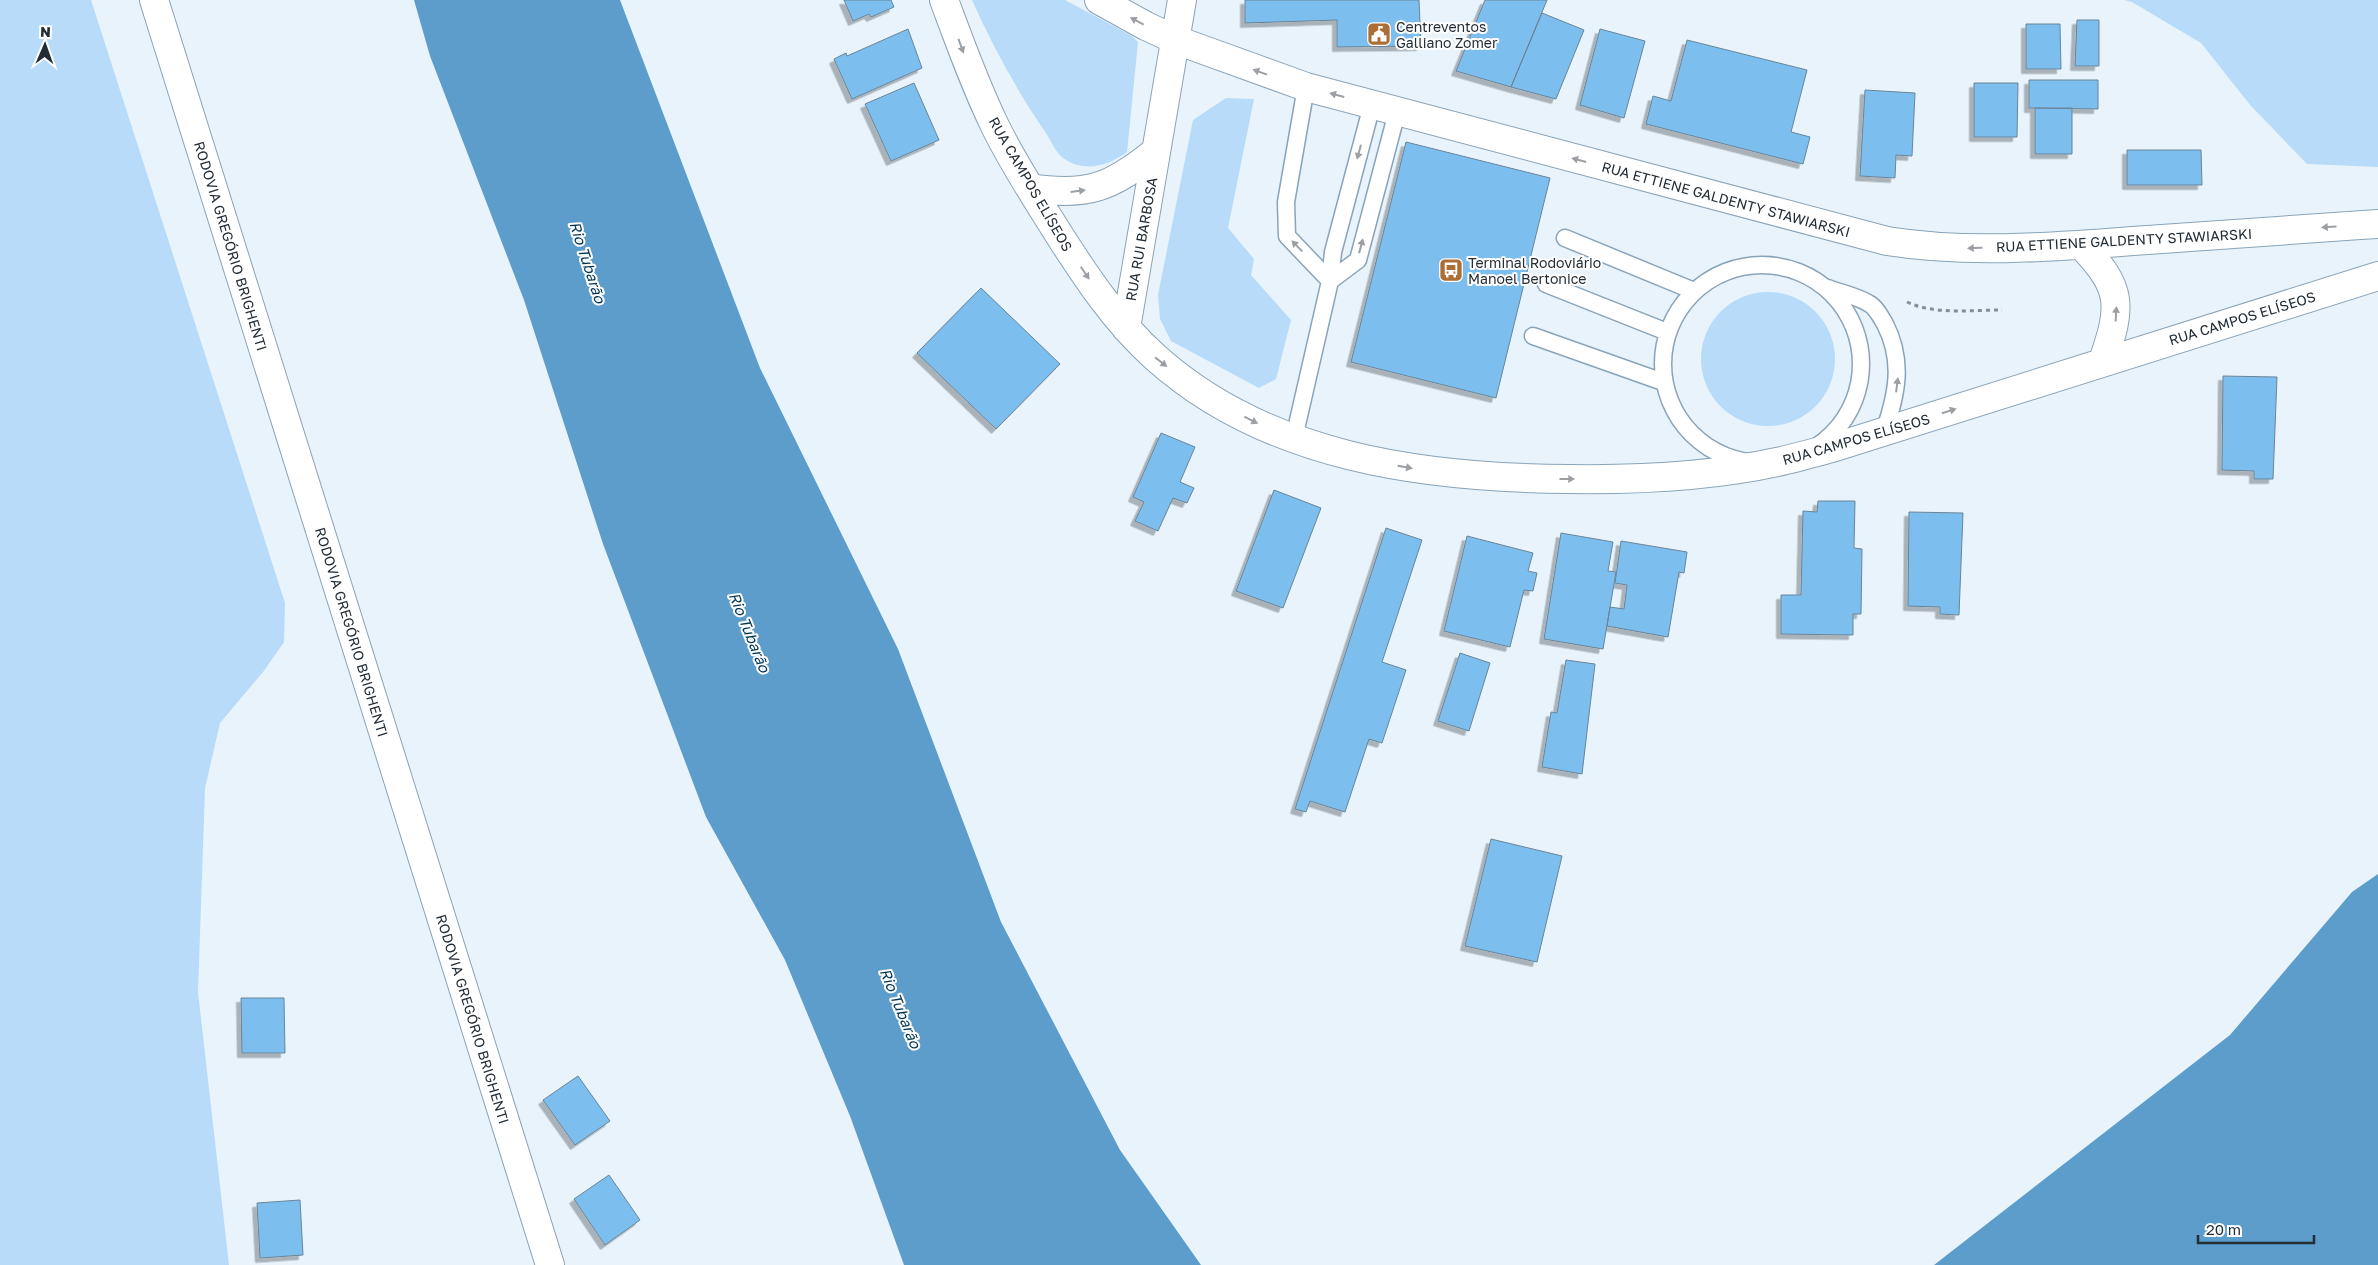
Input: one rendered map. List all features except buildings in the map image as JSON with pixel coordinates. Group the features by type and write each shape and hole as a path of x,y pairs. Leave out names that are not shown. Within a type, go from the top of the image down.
{"street":[{"name":"RODOVIA GREGÓRIO BRIGHENTI","path":"154,0 550,1265"},
{"name":"RUA CAMPOS ELÍSEOS","path":"944,0 967,62 995,127 1030,188 1094,287 1126,328 1156,358 1208,397 1254,422 1294,438 1356,458 1375,462 1433,472 1520,479 1617,480 1702,474 1775,462 1884,432 2103,361 2378,276"},
{"name":"RUA ETTIENE GALDENTY STAWIARSKI","path":"1099,0 1176,40 1306,87 1887,241 1924,247 1964,248 2081,245 2378,224"},
{"name":"RUA RUI BARBOSA","path":"1126,328 1182,0"},
{"name":"RUA RUI BARBOSA","path":"1030,188 1057,192 1079,192 1100,187 1120,178 1156,151"},
{"path":"2081,245 2102,266 2111,284 2116,304 2116,322 2103,361"}],"lane":[{"path":"1306,87 1286,202 1287,236 1330,281"},
{"path":"1330,281 1358,260 1384,108"},
{"path":"1294,438 1330,281 1333,252 1384,108"},
{"path":"1565,238 1694,291"},
{"path":"1825,287 1844,308 1857,334 1862,362 1858,391 1846,417 1827,439 1803,454 1775,462 1750,462 1725,456 1703,444 1685,427 1671,406 1663,382 1662,357 1668,332 1678,310 1694,291 1720,274 1735,268 1759,264 1782,267 1805,274 1825,287 1870,303 1882,318 1891,336 1898,373 1896,392 1884,432"},
{"path":"1546,284 1668,332"},
{"path":"1533,336 1663,382"}],"path":[{"path":"1904,300 1919,308 1950,311 2002,310"}],"shaded area":[{"path":"0,0 91,0 285,603 284,642 263,672 220,723 205,788 198,992 229,1265 0,1265"},
{"path":"972,0 1065,0 1132,36 1138,42 1127,152 1112,161 1096,166 1071,163 1060,156 1006,68"},
{"path":"2124,0 2378,0 2378,167 2307,164 2251,106 2201,43 2132,2"},
{"path":"1226,98 1254,99 1228,228 1254,259 1251,275 1291,320 1276,379 1259,388 1171,341 1160,319 1158,295 1193,120"},
{"path":"1768,292 1794,297 1816,311 1830,333 1835,359 1830,385 1816,407 1794,421 1768,426 1742,421 1720,407 1706,385 1701,359 1706,333 1720,311 1742,297"}],"water":[{"name":"Rio Tubarão","path":"414,0 620,0 760,368 898,649 1001,922 1120,1150 1201,1265 904,1265 850,1116 785,960 706,817 603,544 524,300 430,56"},
{"path":"2378,874 2378,1265 1934,1265 2230,1035 2352,892"}],"place":[{"name":"Centreventos Galliano Zomer","path":"1379,34"},
{"name":"Terminal Rodoviário Manoel Bertonice","path":"1451,270"}]}
